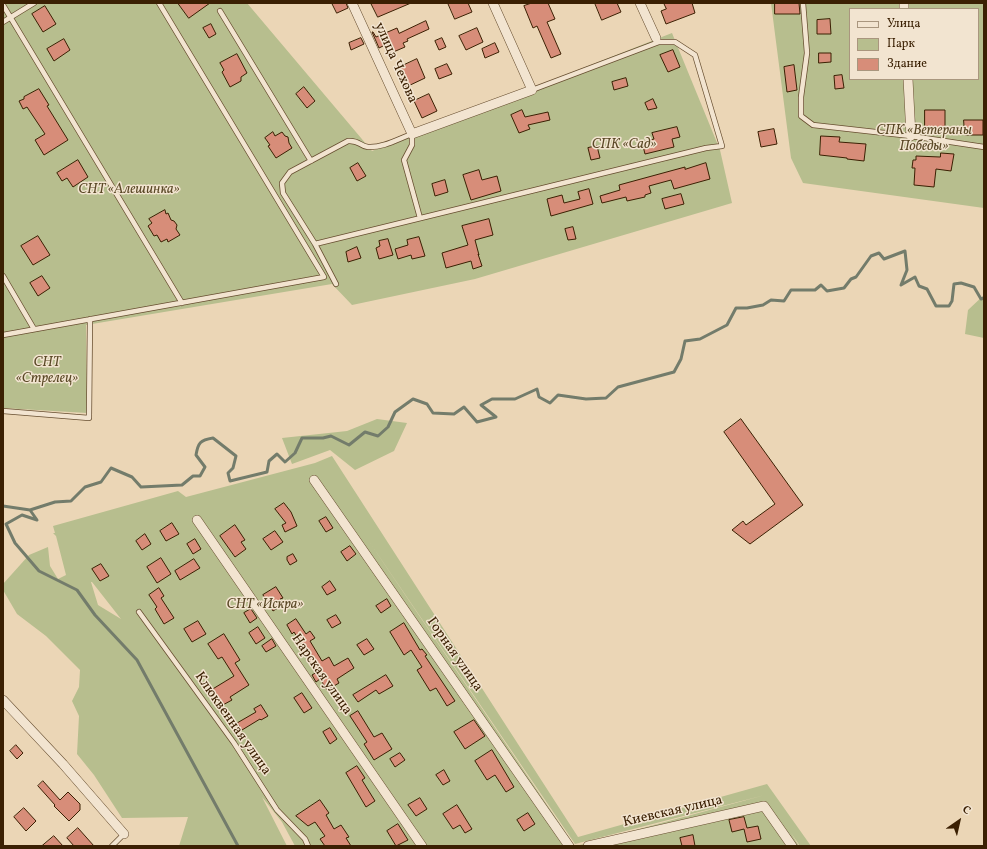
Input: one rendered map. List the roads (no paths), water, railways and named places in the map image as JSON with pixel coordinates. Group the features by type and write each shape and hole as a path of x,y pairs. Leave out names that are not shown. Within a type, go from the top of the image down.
{"street":[{"name":"улица Чехова","path":"352,3 412,134"},
{"path":"412,134 532,90 493,3"},
{"path":"640,3 657,40"},
{"path":"908,80 911,136"},
{"name":"Горная улица","path":"314,480 569,846"},
{"name":"Нарская улица","path":"197,520 422,846"},
{"path":"3,700 63,764 124,834"},
{"name":"Киевская улица","path":"588,846 764,806 792,846"}],"lane":[{"path":"3,22 34,3"},
{"path":"3,335 324,277 160,3"},
{"path":"803,3 807,53 801,97 801,116 813,125 911,136 984,147"},
{"path":"3,4 182,303"},
{"path":"220,11 311,161"},
{"path":"315,244 706,148 722,146 695,55 675,42 657,40 532,90"},
{"path":"336,284 315,244 283,193 282,183 290,172 348,141 356,140 366,147 378,147 412,134 412,145 404,160 420,218"},
{"path":"3,276 34,329"},
{"path":"3,411 89,418 90,319"},
{"name":"Клюквенная улица","path":"139,612 234,743 277,810 304,839 308,846"},
{"path":"112,846 124,834"}],"waterway":[{"path":"3,506 30,510 55,502 71,501 85,487 101,482 111,468 132,477 141,487 182,485 193,476 200,476 205,467 196,455 199,445 202,441 213,438 236,456 233,468 228,473 230,481 267,472 269,461 277,454 285,462 295,453 302,438 323,438 331,436 349,445 365,432 378,436 388,427 395,412 413,399 427,404 433,413 454,414 464,407 477,422 496,417 481,405 492,399 515,399 537,389 539,397 550,403 558,395 586,399 606,398 618,387 674,372 681,359 685,341 700,339 727,325 736,308 747,308 763,305 771,300 784,301 791,290 815,290 821,285 827,291 844,288 851,279 856,277 871,256 879,253 884,259 905,251 907,270 901,285 915,277 919,286 927,289 936,306 949,306 952,301 954,284 961,283 974,287 981,299 984,298"},
{"path":"30,510 37,520 22,515 6,524 15,543 39,571 77,590 95,615 137,660 238,846"}],"park label":[{"name":"СПК «Ветераны Победы»","path":"924,140"},
{"name":"СПК «Сад»","path":"624,145"},
{"name":"СНТ «Алешинка»","path":"129,190"},
{"name":"СНТ «Стрелец»","path":"47,372"},
{"name":"СНТ «Искра»","path":"265,605"}]}
